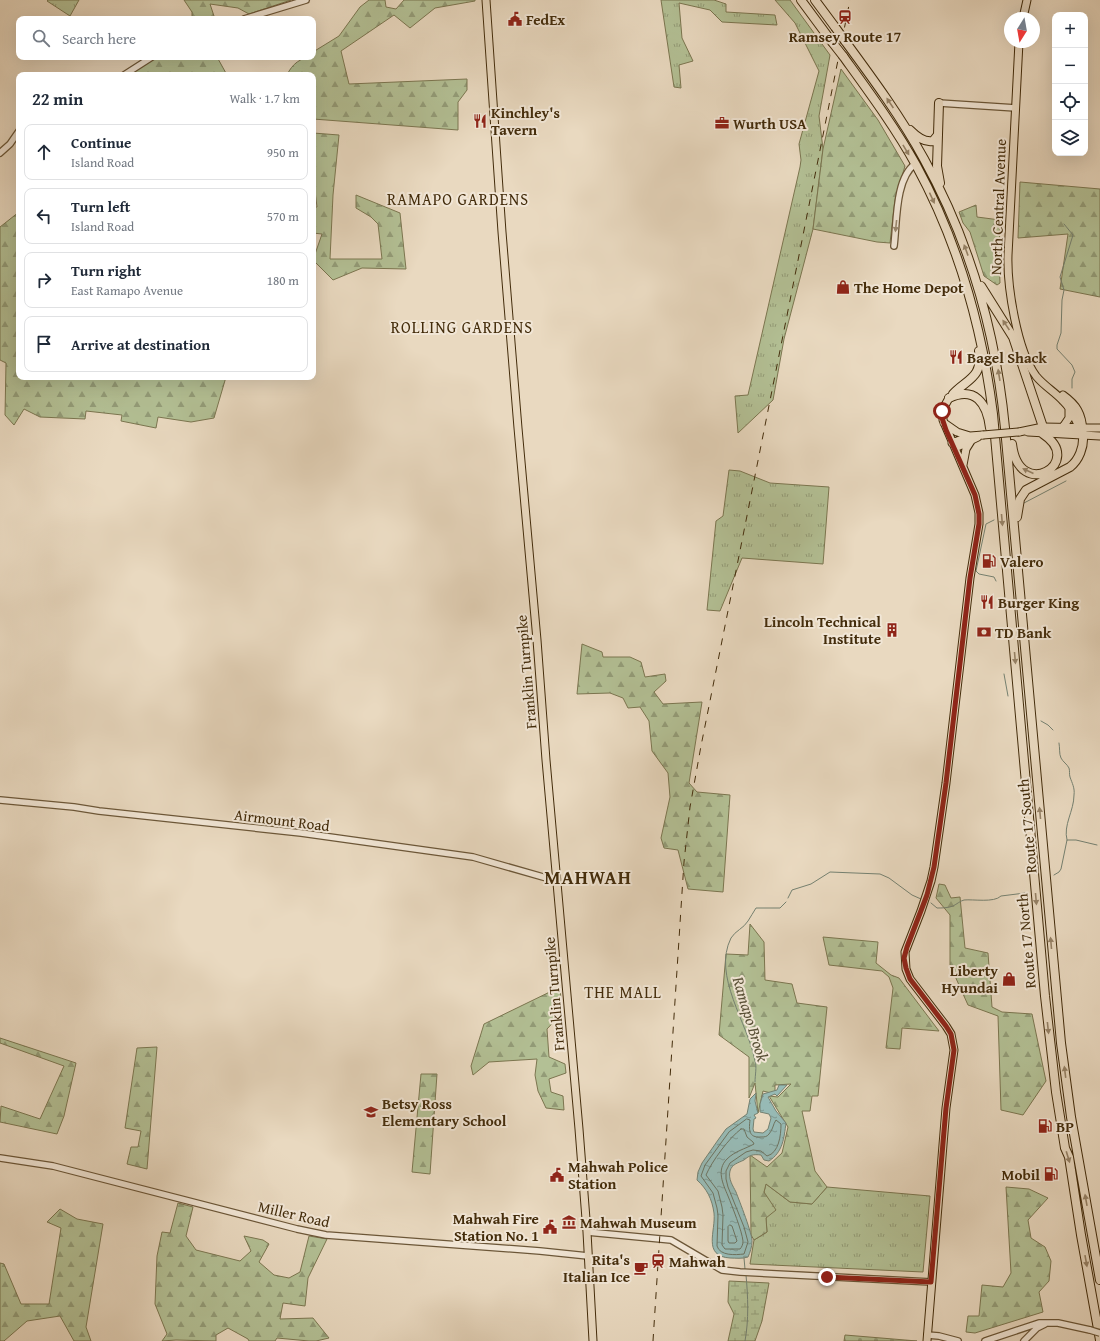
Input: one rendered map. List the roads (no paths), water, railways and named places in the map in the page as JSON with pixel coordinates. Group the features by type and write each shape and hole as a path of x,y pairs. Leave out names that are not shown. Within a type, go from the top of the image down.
{"highway":[{"path":"801,0 883,112 915,164 934,202 953,248 967,288 980,336 990,392 999,477"},
{"path":"815,0 889,101 903,123 925,160 943,195 960,234 974,275 993,344 1004,414 1015,534"},
{"path":"939,103 937,166 943,195"},
{"path":"903,123 916,136 926,142 933,141 937,136"},
{"path":"974,275 1013,337 1043,430 1055,446 1057,452 1056,460 1052,468 1044,473 1035,474 1029,473 1020,466 1015,458 1004,414"},
{"path":"949,398 954,392 969,382 975,374 979,360 976,340 980,336"},
{"path":"949,398 958,394 966,394 974,396 981,403 989,419 992,444 999,477"},
{"path":"1015,534 1019,502 1024,492 1030,487 1074,464 1081,451 1083,443 1081,430"},
{"name":"Route 17 North","path":"999,477 1048,1030 1062,1131 1065,1148 1069,1157 1100,1340"},
{"name":"Route 17 South","path":"1015,534 1061,1043 1071,1117 1100,1280"},
{"path":"1090,1287 1095,1341"}],"main road":[{"name":"Franklin Turnpike","path":"486,0 517,421 587,1232 593,1341"},
{"path":"1024,12 1027,0"},
{"name":"North Central Avenue","path":"1019,48 1008,255 1008,284 1017,327 1027,360 1035,375 1068,407 1081,430"},
{"name":"North Central Avenue","path":"1048,387 1074,404 1082,419 1081,430"},
{"path":"927,1338 945,1115 953,1056 953,1044 951,1034 946,1026 907,974 904,958 927,895 934,867 946,783 970,578 979,524 976,499 944,422 942,411 949,398"},
{"path":"1063,427 1069,418 1068,407"},
{"path":"944,422 958,432 971,438"},
{"path":"954,445 983,435 1063,427 1081,430 1100,436"},
{"path":"1043,430 1081,430 1100,428"},
{"path":"963,465 966,449 971,438"}],"street":[{"path":"254,16 306,0"},
{"path":"129,72 147,60"},
{"path":"939,103 1016,108"},
{"path":"0,153 10,144 16,135"},
{"path":"894,246 901,187 911,166 915,164"},
{"name":"Airmount Road","path":"0,800 74,807 301,834 473,857 557,881"},
{"name":"Miller Road","path":"0,1158 53,1166 296,1229 319,1233 588,1256"},
{"path":"587,1232 671,1240 722,1270 752,1273 931,1282"},
{"path":"1024,1341 1039,1327 1047,1323"},
{"path":"985,1341 1034,1324 1047,1323 1058,1323 1100,1333"},
{"path":"1031,1341 1033,1332"},
{"path":"1004,1341 1009,1333"},
{"path":"927,1338 939,1336 958,1341"}],"water":[{"path":"779,1085 787,1085 777,1096 775,1094 768,1097 776,1111 786,1123 780,1149 769,1161 764,1160 761,1155 752,1155 734,1165 730,1171 730,1180 746,1217 752,1238 750,1252 748,1257 744,1258 730,1258 721,1256 716,1253 713,1248 714,1213 710,1199 704,1187 697,1180 698,1172 702,1163 726,1129 747,1114 750,1099 756,1093 755,1101 758,1113 754,1115 756,1118 754,1119 754,1132 763,1133 768,1129 771,1118 769,1114 760,1112 760,1104 763,1094 777,1090"}],"waterway":[{"name":"Ramapo Brook","path":"1064,224 1073,235 1060,277 1064,290 1062,300 1061,333 1057,349 1072,365 1075,372 1072,379 1072,388"},
{"name":"Ramapo Brook","path":"1024,503 1066,481"},
{"name":"Ramapo Brook","path":"994,520 986,524 976,571 979,574 994,577 996,581"},
{"name":"Ramapo Brook","path":"1004,674 1008,696"},
{"name":"Ramapo Brook","path":"1041,721 1053,730"},
{"name":"Ramapo Brook","path":"1059,743 1060,756 1069,768 1074,790 1074,801 1066,829 1067,840"},
{"name":"Ramapo Brook","path":"1054,875 1061,869 1067,840 1076,840 1097,845"},
{"name":"Ramapo Brook","path":"788,898 792,890 811,884 830,872 880,874 889,878 912,895 921,899"},
{"name":"Ramapo Brook","path":"931,903 937,908 945,908 953,906 964,900 989,900 1001,896 1025,893"},
{"name":"Ramapo Brook","path":"755,1082 756,1063 728,984 726,953 731,938 746,923 756,908 780,908 786,902"},
{"path":"744,1258 745,1269"},
{"path":"745,1341 748,1308 746,1275"}],"railway":[{"path":"653,1341 684,862 690,807 850,0"}],"place":[{"name":"Ramsey Route 17","path":"845,17"},
{"name":"FedEx","path":"515,19"},
{"name":"Kinchley's Tavern","path":"480,121"},
{"name":"Wurth USA","path":"722,123"},
{"name":"The Home Depot","path":"843,287"},
{"name":"Bagel Shack","path":"956,357"},
{"name":"Valero","path":"989,561"},
{"name":"Burger King","path":"987,602"},
{"name":"Lincoln Technical Institute","path":"892,630"},
{"name":"TD Bank","path":"984,632"},
{"name":"Liberty Hyundai","path":"1009,979"},
{"name":"Betsy Ross Elementary School","path":"371,1112"},
{"name":"BP","path":"1045,1126"},
{"name":"Mobil","path":"1051,1174"},
{"name":"Mahwah Police Station","path":"557,1175"},
{"name":"Mahwah Museum","path":"569,1222"},
{"name":"Mahwah Fire Station No. 1","path":"550,1227"},
{"name":"Mahwah","path":"658,1261"},
{"name":"Rita's Italian Ice","path":"641,1268"}],"district":[{"name":"RAMAPO GARDENS","path":"458,199"},
{"name":"ROLLING GARDENS","path":"462,327"},
{"name":"MAHWAH","path":"588,877"},
{"name":"THE MALL","path":"623,992"}]}
